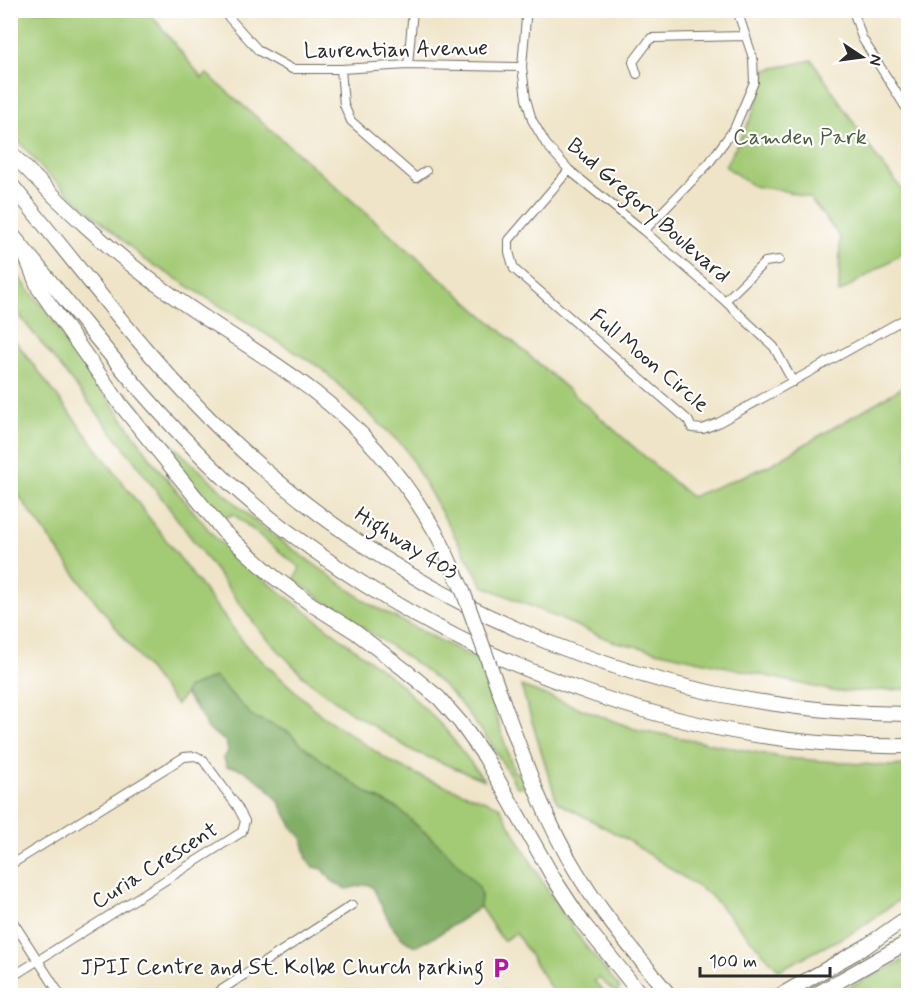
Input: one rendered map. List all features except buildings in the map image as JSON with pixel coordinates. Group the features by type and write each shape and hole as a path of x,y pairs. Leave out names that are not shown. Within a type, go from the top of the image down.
{"highway":[{"path":"10,152 64,206 138,271 287,372 337,411 401,478 439,538 464,591 540,800 574,869 624,940 670,996"},
{"name":"Highway 403","path":"10,183 147,350 242,450 315,511 389,561 436,589 537,638 659,680 766,703 852,712 909,714"},
{"path":"10,232 159,411 224,479 318,553 411,613 453,636 526,669 644,709 727,729 763,735 847,744 909,746"},
{"path":"21,244 39,288 58,315 137,426 224,532 274,577 354,631 405,670 439,698 460,722 513,802 554,879 583,923 642,996"},
{"path":"784,993 865,947 909,916"},
{"path":"813,996 909,942"}],"street":[{"name":"Laurentian Avenue","path":"222,10 259,51 292,69 408,65 522,67"},
{"path":"408,65 413,10"},
{"name":"Bud Gregory Boulevard","path":"529,10 526,18 522,67 526,99 532,120 546,144 568,170 644,231 774,347 793,382"},
{"path":"644,231 709,163 734,129 754,82 753,58 737,10"},
{"path":"853,10 862,38 909,111"},
{"path":"637,74 633,62 651,38 747,36"},
{"path":"341,69 344,105 351,121 416,178 426,171"},
{"name":"Full Moon Circle","path":"568,170 509,240 509,252 514,269 688,420 692,428 703,429 718,423 909,317"},
{"path":"725,301 765,262 779,260"},
{"name":"Curia Crescent","path":"10,865 177,759 184,757 196,756 203,760 237,806 245,821 242,832 10,978"},
{"path":"212,996 352,905"},
{"path":"10,917 61,996"}],"green space":[{"path":"10,11 148,11 202,78 207,74 691,497 768,466 908,384 908,689 837,692 612,641 483,586 405,448 321,368 144,259 45,172 11,132"},
{"name":"Camden Park","path":"812,60 877,158 908,197 908,250 839,293 840,237 810,198 781,190 753,186 725,166 759,97 765,70"},
{"path":"10,266 47,312 157,467 217,540 275,588 399,683 445,729 484,780 413,751 352,713 306,679 260,631 124,447 11,305"},
{"path":"10,334 247,647 321,715 390,761 424,778 499,806 546,888 583,943 620,988 616,993 599,978 594,981 607,995 555,995 516,933 503,941 480,907 481,895 429,835 397,808 374,797 344,777 290,733 252,716 215,677 187,688 176,705 83,585 11,485"},
{"path":"126,392 166,439 259,525 371,605 478,660 514,772 523,774 527,786 517,787 490,742 443,685 418,665 294,580 300,568 233,514 223,519 191,483 123,395"},
{"path":"215,677 252,716 290,733 344,777 374,797 397,808 445,850 479,887 480,907 436,936 416,946 401,937 395,930 373,888 368,884 346,889 332,881 323,869 313,867 307,859 302,838 293,828 279,802 266,786 243,770 227,767 224,758 228,751 226,742 207,728 201,715 185,694 187,688"},
{"path":"521,686 635,729 785,758 888,766 908,765 908,893 857,930 779,970 710,895 626,839 557,802"},
{"path":"908,958 908,995 834,995"}],"place":[{"name":"JPII Centre and St. Kolbe Church parking","path":"501,968"}]}
